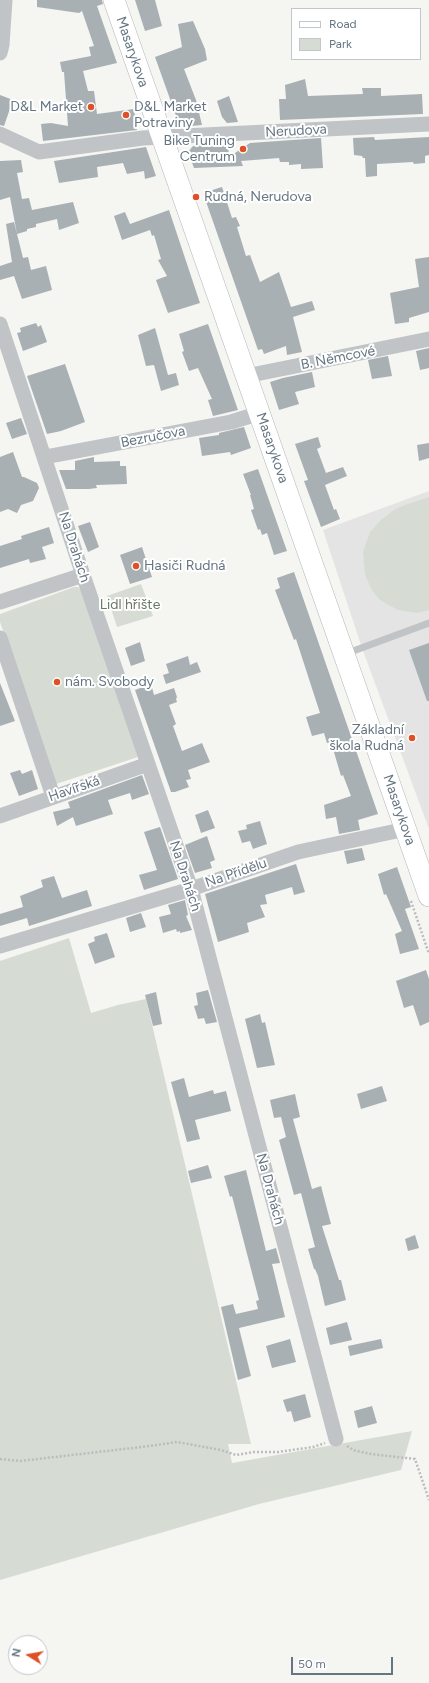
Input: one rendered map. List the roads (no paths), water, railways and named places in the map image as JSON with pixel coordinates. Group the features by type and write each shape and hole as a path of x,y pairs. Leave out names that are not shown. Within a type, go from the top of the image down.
{"main road":[{"name":"Masarykova","path":"114,0 429,896"}],"street":[{"path":"0,53 2,45 5,0"},
{"name":"Nerudova","path":"0,134 39,152 143,138 429,124"},
{"name":"Na Drahách","path":"0,324 7,365 45,458 83,575 191,889 336,1439"},
{"name":"B. Němcové","path":"246,376 429,339"},
{"name":"Bezručova","path":"45,458 231,422 260,414"},
{"path":"0,602 83,575"},
{"path":"0,638 53,796"},
{"name":"Havířská","path":"0,816 53,796 148,764"},
{"name":"Na Přídělu","path":"0,946 191,889 298,852 406,829"}],"lane":[{"path":"344,654 429,623"}],"place":[{"name":"D&L Market","path":"91,107"},
{"name":"D&L Market Potraviny","path":"126,115"},
{"name":"Bike Tuning Centrum","path":"243,149"},
{"name":"Rudná, Nerudova","path":"196,197"},
{"name":"Hasiči Rudná","path":"136,566"},
{"name":"nám. Svobody","path":"57,682"},
{"name":"Základní škola Rudná","path":"412,738"}],"park label":[{"name":"Lidl hřište","path":"130,605"}]}
